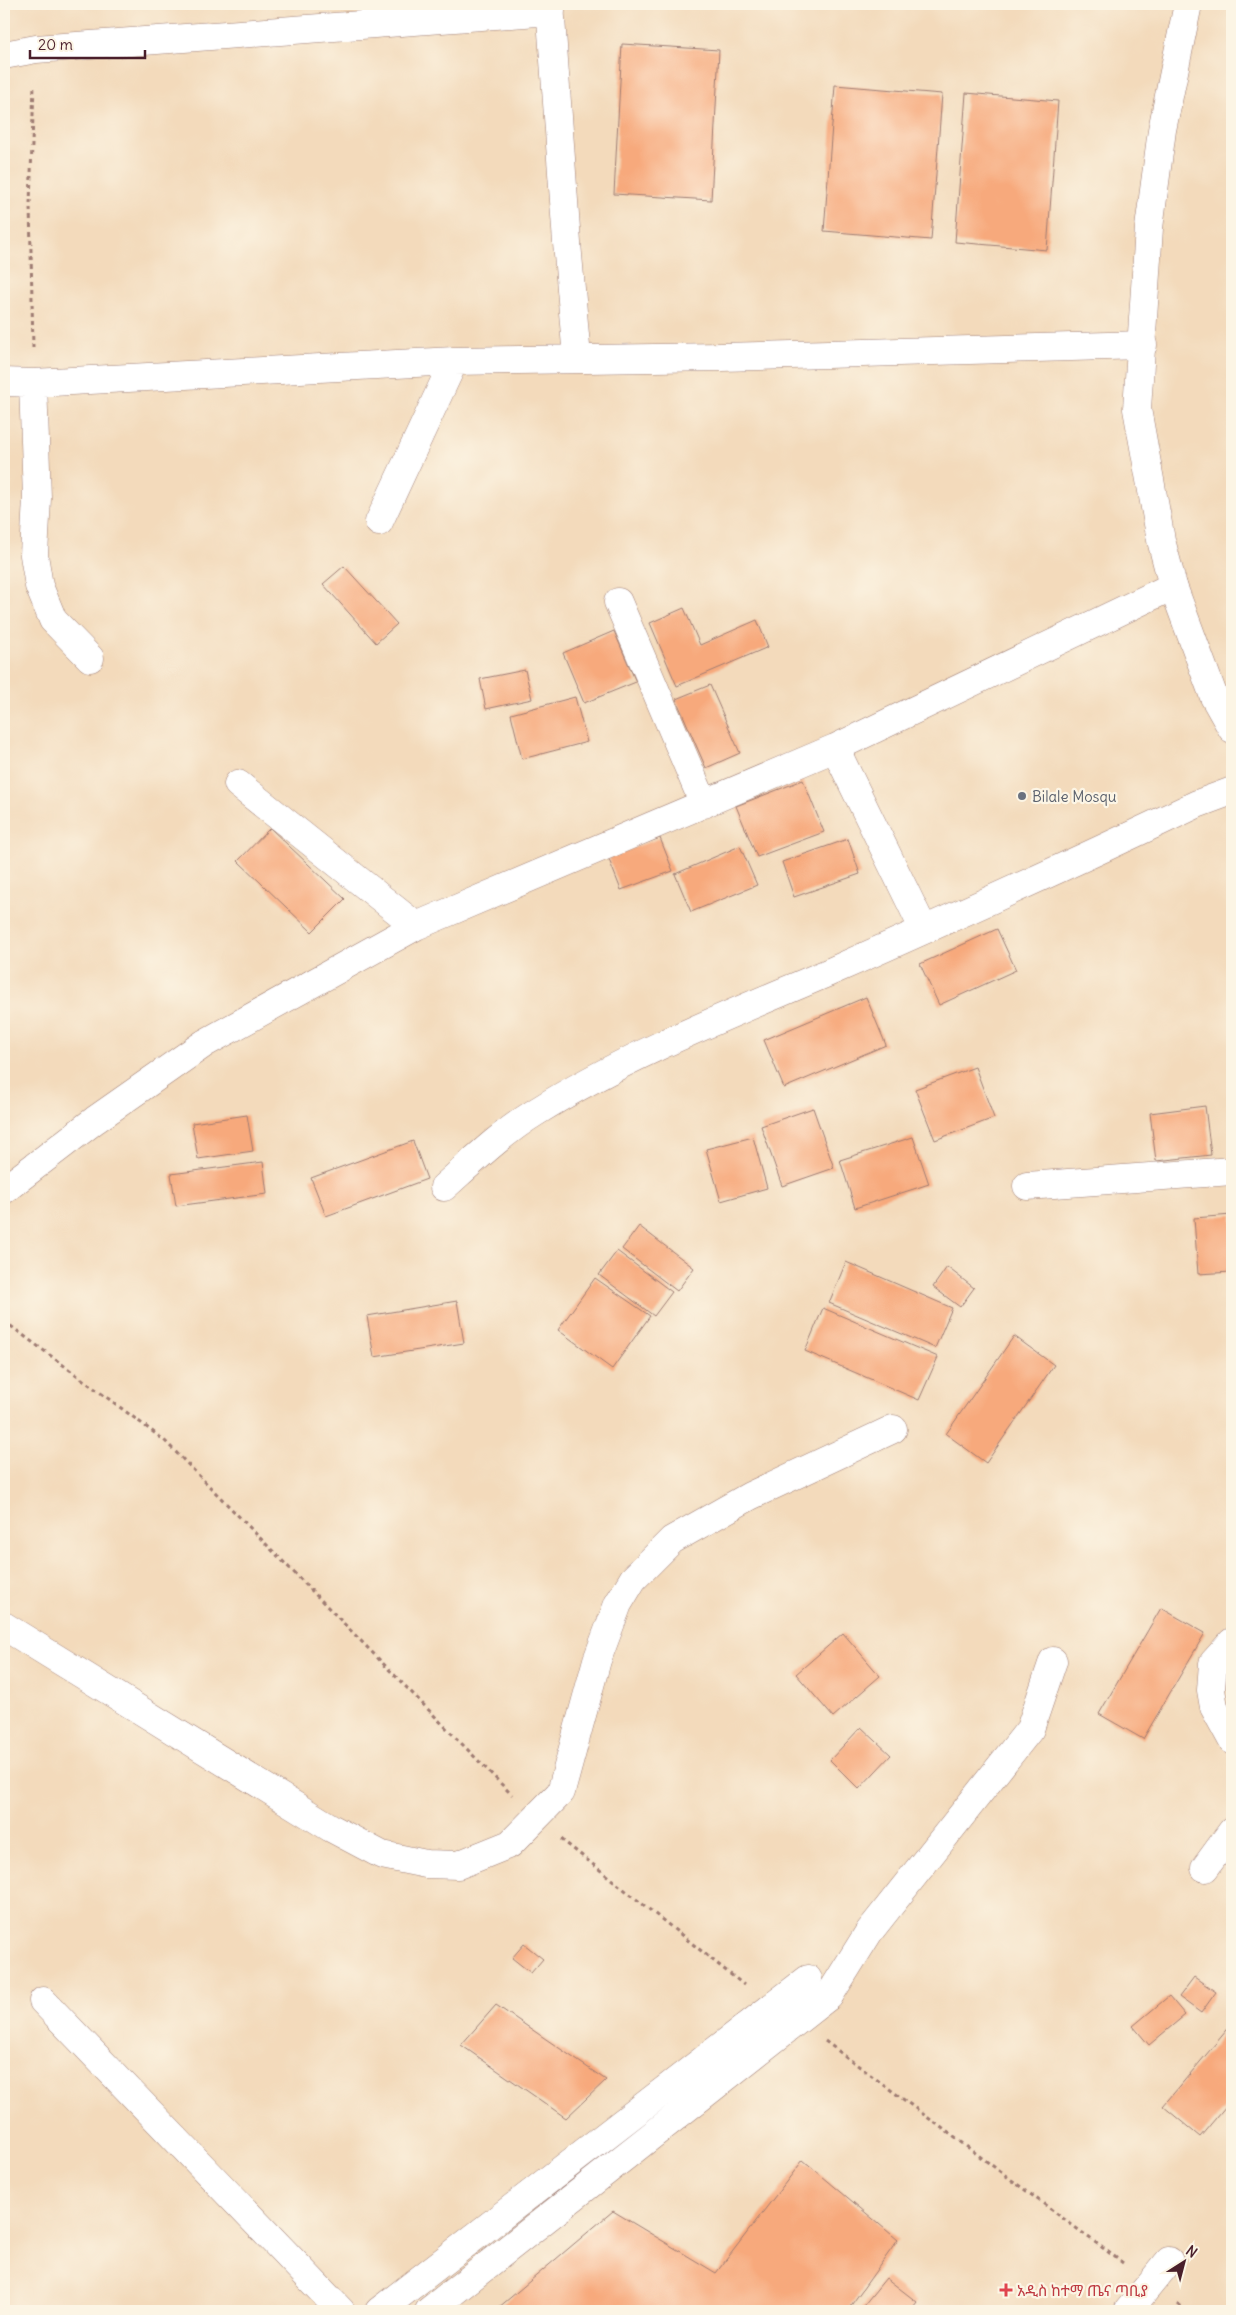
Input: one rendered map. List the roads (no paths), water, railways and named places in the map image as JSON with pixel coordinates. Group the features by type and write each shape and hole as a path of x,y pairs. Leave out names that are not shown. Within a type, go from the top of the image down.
{"street":[{"path":"1188,4 1162,130 1152,209 1137,408 1161,540 1173,586 1214,697 1232,729"},
{"path":"4,55 36,49 550,8 577,358"},
{"path":"4,382 33,383 454,361 722,357 1143,345"},
{"path":"379,522 454,361"},
{"path":"33,383 37,498 34,555 39,586 53,620 90,658"},
{"path":"4,1190 96,1120 205,1043 416,926 835,748 1173,586"},
{"path":"618,602 704,804"},
{"path":"835,748 924,930"},
{"path":"238,784 416,926"},
{"path":"444,1187 490,1145 535,1112 592,1080 669,1042 924,930 1196,804 1232,790"},
{"path":"1027,1186 1232,1171"},
{"path":"4,1626 330,1828 382,1856 426,1864 458,1865 510,1844 561,1792 597,1660 618,1604 632,1579 672,1540 750,1496 893,1429"},
{"path":"1232,1642 1213,1663 1211,1690 1214,1708 1232,1740"},
{"path":"429,2311 829,1996 869,1932 1030,1729 1053,1662"},
{"path":"1205,1868 1232,1831"},
{"path":"379,2311 808,1979"},
{"path":"43,2001 341,2311"},
{"path":"1128,2311 1169,2261"}],"place":[{"name":"Bilale Mosqu","path":"1022,796"},
{"name":"አዲስ ከተማ ጤና ጣቢያ","path":"1006,2290"}]}
